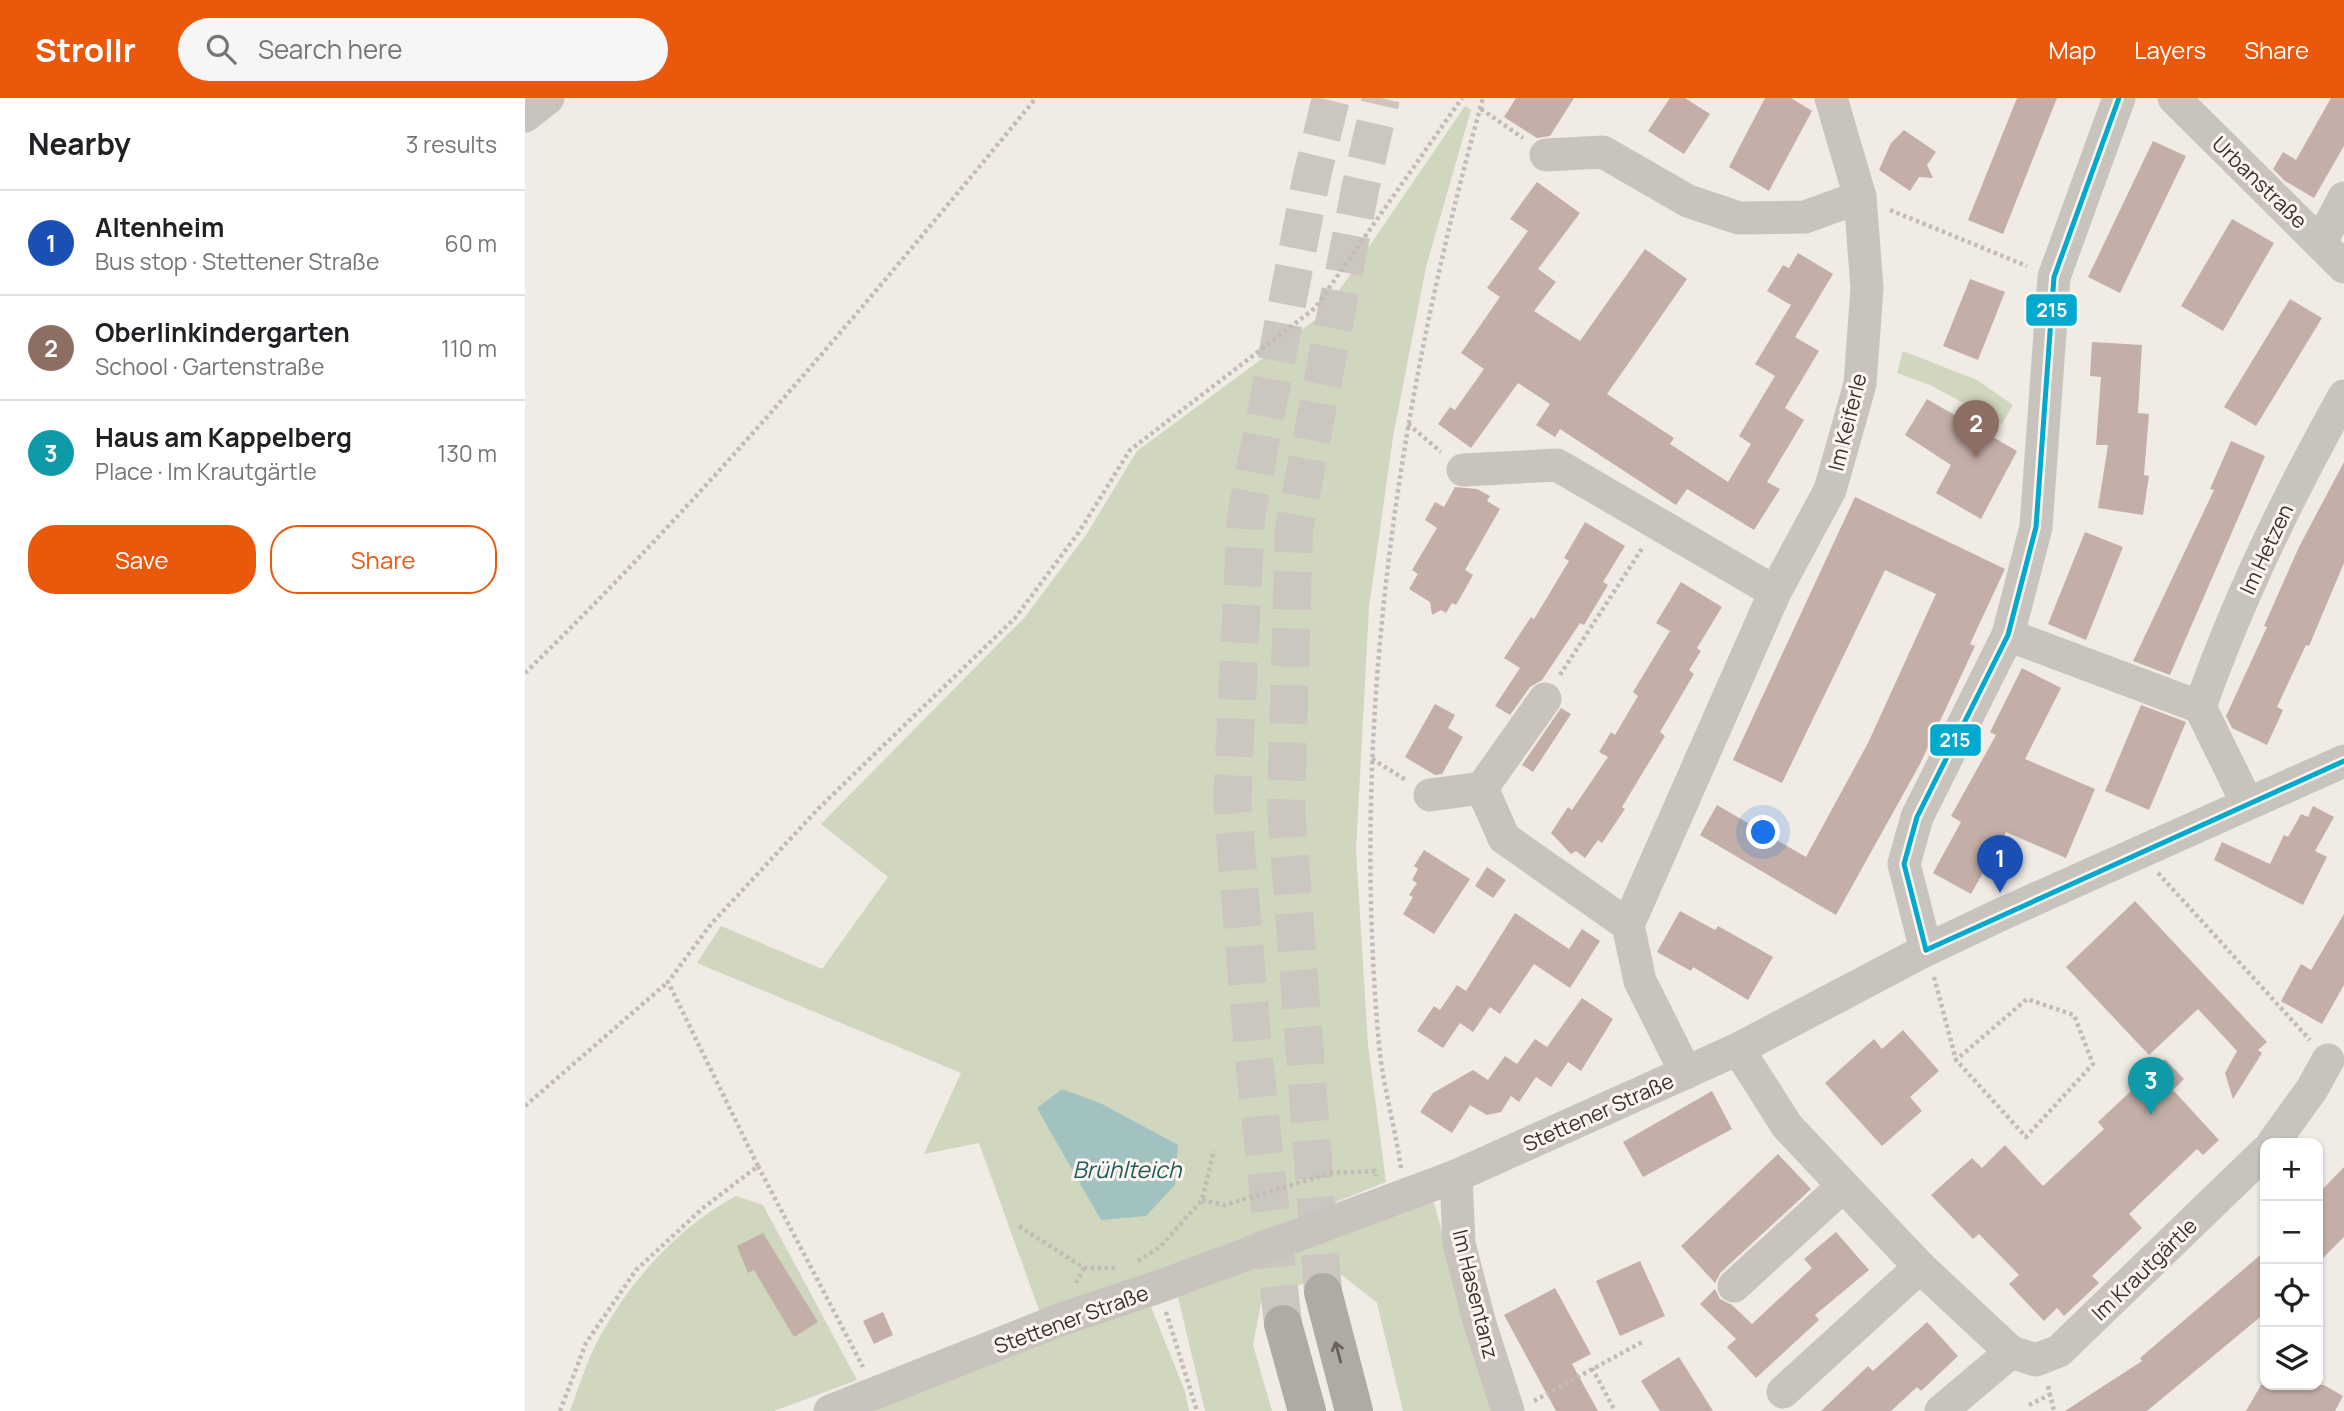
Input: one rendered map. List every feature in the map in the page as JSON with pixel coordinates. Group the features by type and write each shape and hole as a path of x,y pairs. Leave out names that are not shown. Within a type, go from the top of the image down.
{"highway":[{"path":"1323,1292 1354,1411"},
{"path":"1283,1324 1307,1411"}],"street":[{"path":"525,116 548,98"},
{"name":"Im Keiferle","path":"1628,925 1775,592 1830,490 1860,384 1867,288 1860,197 1831,98"},
{"path":"1926,950 1904,864 1917,817 2008,635 2036,527 2054,278 2119,98"},
{"name":"Urbanstraße","path":"2174,98 2344,267"},
{"path":"1546,155 1603,152 1688,201 1739,218 1805,217 1860,197"},
{"path":"2321,242 2344,198"},
{"name":"Im Hetzen","path":"2200,708 2225,637 2242,600 2304,467 2344,396"},
{"path":"1463,470 1557,465 1775,592"},
{"path":"2008,635 2200,708 2247,803"},
{"path":"1430,795 1482,788 1545,699"},
{"name":"Stettener Straße","path":"830,1411 1062,1319 1158,1287 1456,1176 1738,1049 1926,950 2344,761"},
{"path":"1482,788 1504,838 1628,925 1640,981 1686,1073"},
{"path":"1738,1049 1787,1126 1920,1267 2011,1352 1941,1411"},
{"path":"2277,1138 2312,1089 2328,1060"},
{"name":"Im Krautgärtle","path":"2011,1352 2036,1360 2059,1351 2260,1157"},
{"name":"Im Hasentanz","path":"1456,1176 1459,1244 1480,1324 1517,1408"},
{"path":"1734,1286 1843,1186"},
{"path":"1783,1392 1920,1267"}],"path":[{"path":"525,673 600,600 730,459 848,326 1036,98"},
{"path":"525,1106 668,982 712,924 819,808 1015,618 1079,532 1130,450 1315,308 1462,98"},
{"path":"1394,1201 1379,1048 1369,850 1381,608 1408,424 1438,270 1483,98"},
{"path":"1481,109 1517,135"},
{"path":"1860,197 2054,278"},
{"path":"1408,424 1463,470"},
{"path":"1545,699 1658,524"},
{"path":"1372,759 1430,795"},
{"path":"2138,852 2328,1060"},
{"path":"1926,950 1956,1060 2026,1137 2093,1064 2074,1015 2027,999 1956,1060"},
{"path":"668,982 758,1166 876,1393"},
{"path":"1019,1226 1084,1268 1128,1268 1160,1247 1202,1200 1214,1150"},
{"path":"560,1411 586,1343 636,1270 703,1208 758,1166"},
{"path":"1202,1200 1225,1205 1332,1173 1375,1171 1394,1201"},
{"path":"1158,1287 1197,1411"},
{"path":"1517,1408 1644,1341"},
{"path":"1592,1368 1615,1411"},
{"path":"2029,1405 2051,1394"}],"green space":[{"path":"1465,106 1471,110 1426,267 1393,437 1369,607 1356,850 1368,1045 1386,1182 1159,1273 1040,1313 979,1143 924,1154 961,1073 697,963 721,926 822,969 888,877 821,824 1025,617 1086,535 1137,451 1323,314"},
{"path":"1903,351 1977,380 2013,405 2002,424 1930,385 1897,373"},
{"path":"736,1196 763,1205 857,1380 774,1411 570,1411 595,1346 607,1323 637,1280 673,1241 693,1224"},
{"path":"1433,1199 1491,1411 1403,1411 1377,1303 1342,1275 1263,1293 1253,1345 1272,1411 1205,1411 1178,1297"},
{"path":"1151,1307 1185,1391 1189,1411 850,1411 1060,1329"}],"water":[{"name":"Brühlteich","path":"1062,1089 1102,1104 1178,1145 1175,1185 1146,1216 1101,1220 1037,1108"}],"building":[{"path":"1516,98 1574,98 1550,136 1537,138 1504,117"},
{"path":"1670,98 1685,98 1710,114 1684,154 1648,131"},
{"path":"1765,98 1791,98 1812,111 1769,191 1729,167"},
{"path":"2017,98 2057,98 2003,234 1968,220"},
{"path":"2331,98 2344,98 2344,146 2314,198 2285,181 2273,169 2283,152 2296,160"},
{"path":"1904,130 1936,152 1927,165 1933,178 1919,177 1910,191 1879,170 1891,143"},
{"path":"2153,141 2186,156 2120,293 2088,277"},
{"path":"1537,182 1580,213 1538,269 1556,282 1534,311 1580,341 1645,249 1687,279 1607,394 1674,438 1670,444 1728,482 1751,444 1739,436 1775,376 1755,364 1791,305 1767,291 1783,265 1789,268 1798,253 1833,274 1795,337 1819,351 1785,408 1804,420 1767,482 1780,489 1754,530 1687,489 1676,505 1560,429 1555,437 1536,425 1550,404 1518,383 1471,448 1438,424 1450,407 1455,410 1484,369 1461,353 1500,297 1487,288 1528,231 1510,219"},
{"path":"2232,219 2274,243 2223,331 2181,306"},
{"path":"1970,279 2005,292 1978,360 1943,346"},
{"path":"2290,299 2322,318 2256,426 2224,407"},
{"path":"2092,342 2142,345 2138,413 2149,414 2144,475 2149,476 2143,515 2098,508 2108,445 2096,445 2101,377 2090,376"},
{"path":"1927,399 2017,451 1981,519 1936,493 1951,465 1905,435"},
{"path":"2231,441 2265,456 2170,675 2133,661 2214,490 2210,489"},
{"path":"2344,462 2344,563 2309,646 2306,645 2277,707 2283,710 2267,745 2232,728 2226,716 2267,627 2264,626 2299,547"},
{"path":"1455,487 1477,489 1490,496 1487,501 1500,509 1465,570 1473,575 1456,605 1452,603 1446,613 1441,610 1432,615 1430,602 1409,589 1418,574 1412,570 1437,528 1425,520 1435,502 1444,507"},
{"path":"1855,497 2005,569 1970,644 1975,646 1920,764 1836,915 1700,835 1717,805 1806,857 1868,743 1936,594 1885,570 1782,783 1733,760"},
{"path":"1585,522 1625,546 1603,582 1608,585 1584,625 1580,623 1542,680 1530,687 1510,715 1495,706 1520,668 1504,658 1531,617 1534,619 1569,561 1564,558"},
{"path":"2085,532 2123,547 2086,640 2048,624"},
{"path":"1681,582 1722,607 1697,648 1701,651 1689,670 1694,674 1660,732 1665,736 1622,807 1625,809 1602,843 1598,840 1585,858 1576,851 1571,854 1551,833 1568,807 1572,810 1608,757 1599,752 1611,732 1615,735 1638,696 1633,692 1670,631 1656,623"},
{"path":"2022,668 2061,688 2025,759 2095,789 2066,858 2006,832 1971,894 1933,873 1961,822 1951,816 1996,735 1990,732"},
{"path":"1435,704 1455,715 1448,728 1463,737 1442,774 1435,775 1405,757"},
{"path":"2141,705 2186,722 2149,810 2105,791"},
{"path":"1561,708 1571,714 1533,772 1522,765"},
{"path":"2313,806 2334,817 2315,851 2327,857 2303,905 2214,860 2222,842 2270,864 2284,835 2288,837 2301,814 2308,817"},
{"path":"1424,850 1470,879 1434,934 1403,914 1413,897 1409,895 1417,883 1412,880 1418,869 1414,866"},
{"path":"1487,867 1506,880 1493,898 1475,886"},
{"path":"2135,901 2267,1042 2258,1050 2262,1053 2233,1099 2225,1073 2237,1051 2198,1009 2149,1055 2066,967"},
{"path":"1680,911 1715,930 1718,926 1773,957 1748,1000 1693,967 1691,971 1657,952"},
{"path":"1515,913 1569,949 1582,929 1600,941 1570,988 1534,964 1500,1014 1490,1007 1473,1032 1460,1023 1443,1048 1417,1031 1434,1006 1440,1010 1457,985 1466,991"},
{"path":"2344,914 2344,985 2322,1024 2281,1001 2301,964 2311,970"},
{"path":"1582,998 1613,1019 1581,1071 1568,1062 1551,1087 1536,1077 1519,1102 1511,1096 1501,1112 1487,1115 1470,1105 1452,1133 1420,1112 1433,1093 1473,1070 1488,1080 1505,1056 1517,1064 1535,1039 1547,1047"},
{"path":"1903,1030 1939,1071 1910,1097 1922,1111 1882,1146 1825,1083 1874,1039 1882,1049"},
{"path":"2165,1059 2184,1079 2173,1090 2219,1140 2203,1155 2197,1149 2129,1214 2142,1228 2092,1276 2099,1283 2064,1316 2057,1308 2044,1321 2009,1284 2019,1275 1979,1234 1973,1239 1931,1195 1972,1158 1982,1168 2005,1145 2043,1186 2104,1129 2098,1122"},
{"path":"1712,1091 1732,1129 1643,1177 1623,1142"},
{"path":"1778,1154 1811,1189 1721,1272 1715,1283 1681,1246"},
{"path":"2344,1167 2344,1237 2323,1258 2323,1201 2323,1189"},
{"path":"1836,1232 1869,1270 1815,1315 1819,1320 1756,1378 1727,1347 1736,1339 1700,1304 1715,1289 1720,1299 1732,1305 1752,1324 1812,1268 1804,1259"},
{"path":"763,1233 818,1322 794,1337 754,1270 748,1273 737,1246"},
{"path":"2260,1255 2260,1317 2147,1411 2065,1411 2142,1361 2140,1358"},
{"path":"1640,1261 1665,1316 1620,1336 1596,1281"},
{"path":"1555,1288 1591,1354 1572,1364 1598,1411 1556,1411 1504,1315"},
{"path":"883,1312 893,1335 874,1344 863,1321"},
{"path":"1927,1322 1958,1356 1921,1391 1917,1387 1891,1411 1821,1411 1868,1366 1873,1371"},
{"path":"1679,1357 1713,1411 1660,1411 1641,1381"},
{"path":"2324,1385 2343,1396 2335,1411 2246,1411 2260,1387 2260,1390 2323,1390"}],"tunnel":[{"path":"1283,1324 1254,1059 1232,801 1246,517 1311,180 1331,98"},
{"path":"1323,1292 1286,807 1294,529 1361,185 1381,98"}],"transit line":[{"name":"215","path":"1926,950 1904,864 1917,817 2008,635 2036,527 2054,277 2119,98"},
{"name":"215","path":"1926,950 2344,761"}],"place":[{"name":"Oberlinkindergarten","path":"1976,458"},
{"name":"Altenheim","path":"2000,893"},
{"name":"Haus am Kappelberg","path":"2151,1115"}]}
